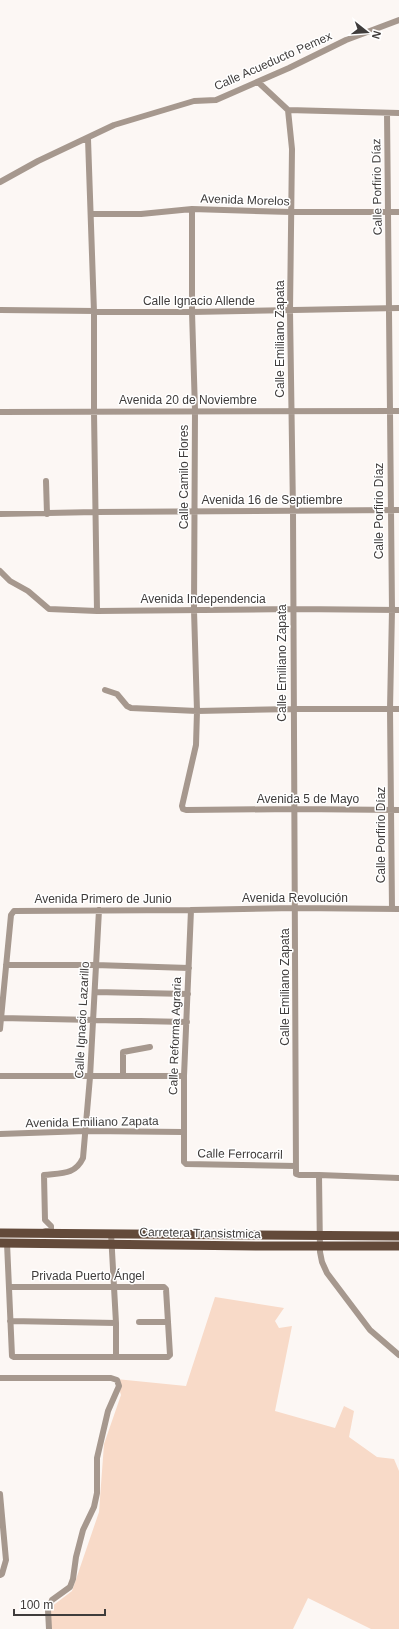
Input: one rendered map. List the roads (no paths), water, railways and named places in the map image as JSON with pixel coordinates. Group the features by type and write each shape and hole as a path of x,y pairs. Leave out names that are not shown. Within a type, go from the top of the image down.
{"main road":[{"name":"Carretera Transistmica","path":"0,1233 399,1236"},
{"path":"3,1244 42,1233"},
{"path":"256,1246 261,1243 309,1241 319,1235"},
{"path":"319,1246 328,1239 364,1239 374,1235"},
{"name":"Carretera Transistmica","path":"3,1244 399,1246"}],"street":[{"name":"Calle Acueducto Pemex","path":"0,182 38,160 88,139 114,125 194,101 216,100 258,82 346,40 399,20"},
{"path":"258,82 288,110 399,113"},
{"name":"Calle Emiliano Zapata","path":"288,110 292,149 290,311 293,511 296,1166"},
{"name":"Calle Porfirio Díaz","path":"387,113 392,610 390,709 396,810 396,909"},
{"path":"88,139 94,312 97,611"},
{"name":"Avenida Morelos","path":"91,214 141,214 192,209 291,212 399,212"},
{"name":"Calle Camilo Flores","path":"192,209 192,312 196,410 194,610 197,711 196,746"},
{"name":"Calle Ignacio Allende","path":"0,310 192,312 399,308"},
{"name":"Avenida 20 de Noviembre","path":"0,412 196,410 399,411"},
{"path":"46,481 48,514"},
{"name":"Avenida 16 de Septiembre","path":"0,514 399,510"},
{"name":"Avenida Independencia","path":"0,571 10,581 28,591 49,609 97,611 293,609 399,610"},
{"path":"105,690 117,694 127,706 131,708 197,711 399,709"},
{"name":"Avenida 5 de Mayo","path":"196,746 182,806 183,809 186,810 396,810"},
{"name":"Avenida Revolución","path":"191,910 294,908 396,909"},
{"name":"Calle Ignacio Lazarillo","path":"42,1233 51,1229 51,1226 45,1220 44,1175 71,1172 79,1166 83,1158 94,1021 99,910"},
{"name":"Avenida Primero de Junio","path":"6,965 11,915 14,911 191,910"},
{"name":"Calle Reforma Agraria","path":"184,1162 184,1076 191,910"},
{"path":"0,1029 6,965 96,965 188,968"},
{"path":"95,992 188,994"},
{"path":"1,1018 187,1022"},
{"path":"123,1076 123,1052 150,1047"},
{"path":"0,1076 184,1076"},
{"name":"Avenida Emiliano Zapata","path":"0,1134 86,1131 183,1132"},
{"name":"Calle Ferrocarril","path":"184,1162 186,1164 296,1166"},
{"path":"296,1166 297,1175 399,1178"},
{"path":"319,1175 319,1246 322,1262 327,1273 370,1330 399,1355"},
{"path":"111,1233 116,1323 116,1357"},
{"path":"3,1244 9,1287 12,1356 168,1357 170,1355 168,1322 139,1322"},
{"name":"Privada Puerto Ángel","path":"9,1287 164,1287 166,1289 168,1322"},
{"path":"10,1321 116,1323"},
{"path":"0,1378 111,1378 117,1380 119,1386 108,1411 97,1458 97,1493 94,1507 83,1530 70,1587 52,1600 48,1610 49,1629"},
{"path":"0,1494 6,1560 2,1574 0,1575"}]}
